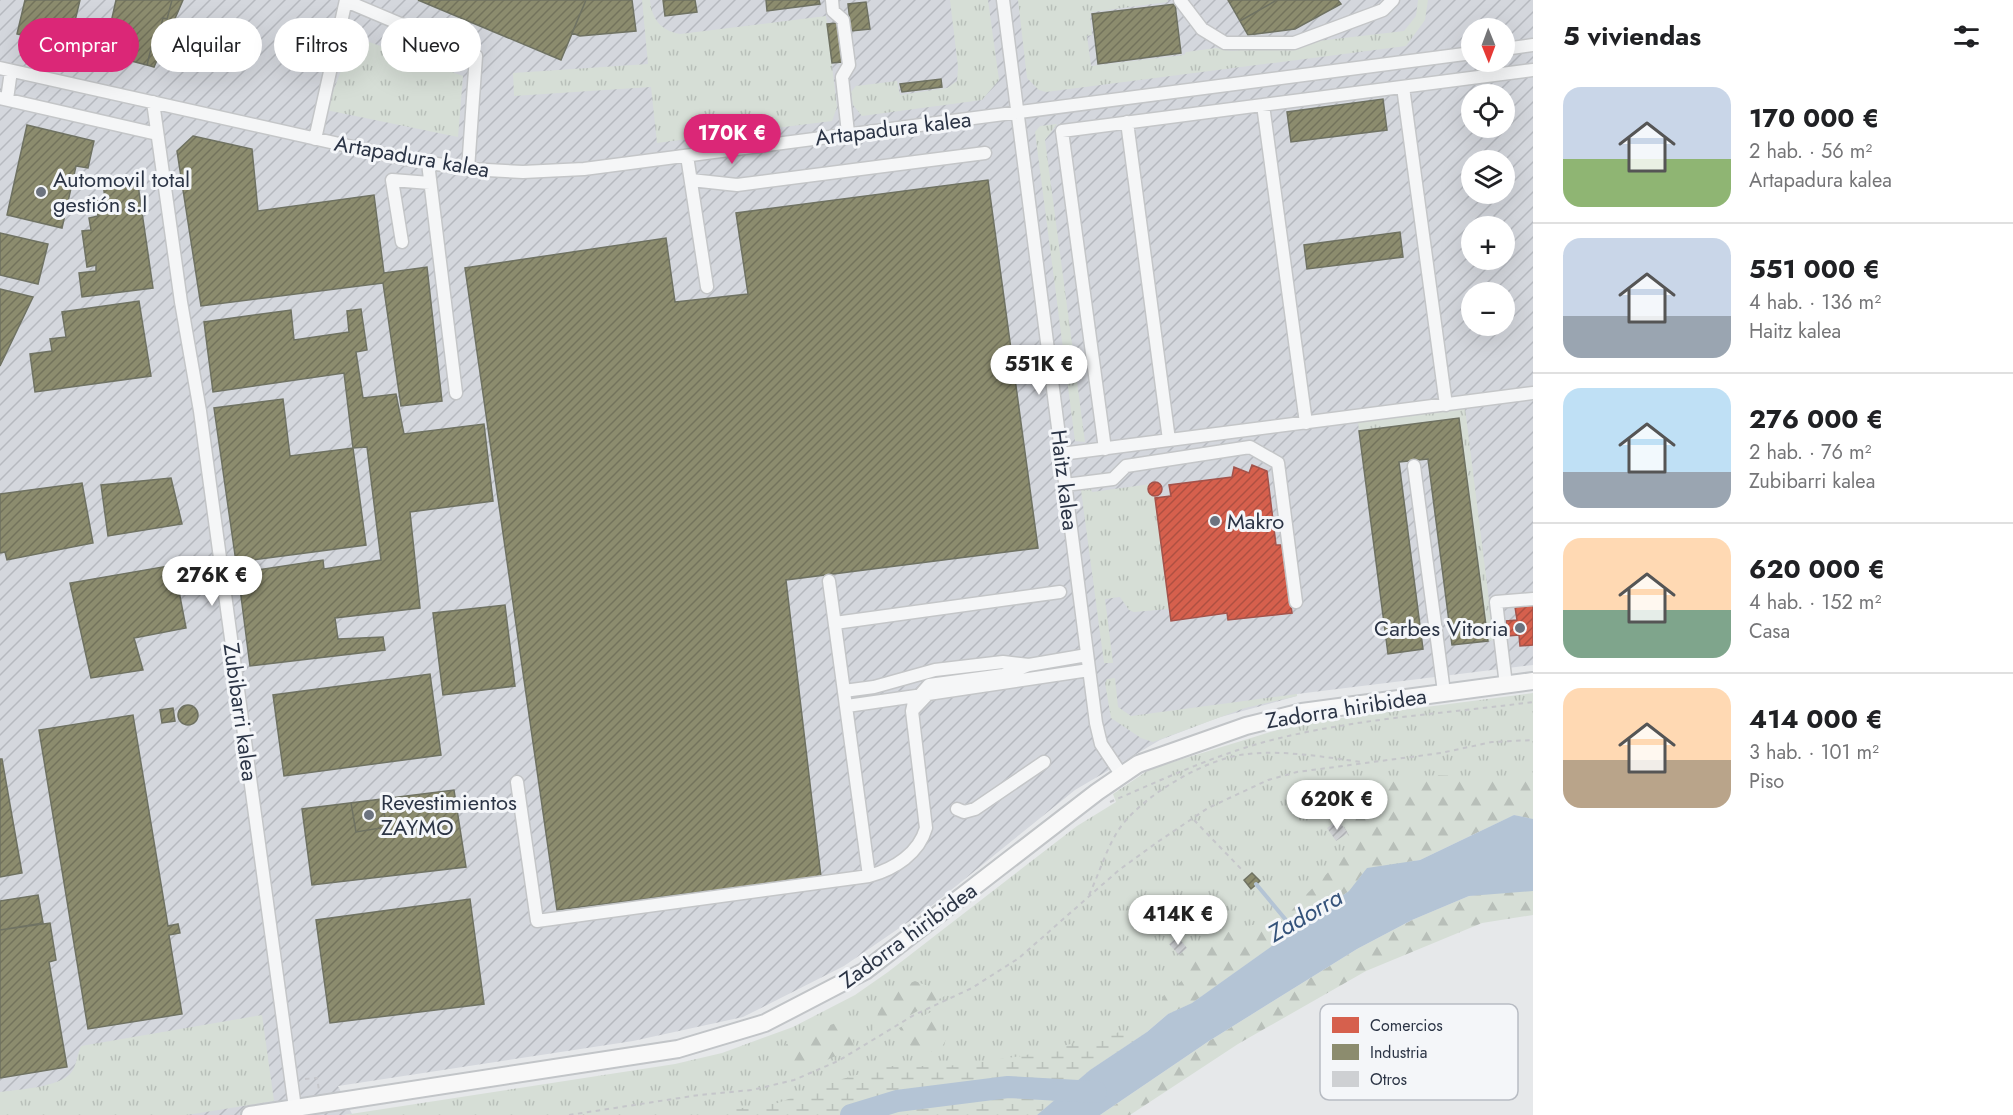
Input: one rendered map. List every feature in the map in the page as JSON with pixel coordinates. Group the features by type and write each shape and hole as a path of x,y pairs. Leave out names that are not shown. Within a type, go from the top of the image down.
{"main road":[{"name":"Zadorra hiribidea","path":"250,1115 678,1049 765,1023 865,971 1121,774 1138,764 1179,747 1278,717 1533,681"}],"street":[{"path":"832,0 833,11 843,20 849,65 842,77 848,133"},
{"name":"Haitz kalea","path":"1003,0 1089,670 1101,744 1121,774"},
{"path":"1180,0 1202,29 1225,43 1294,43 1383,10 1393,0"},
{"path":"315,139 346,1 476,57 468,169"},
{"path":"1515,47 1533,45"},
{"name":"Artapadura kalea","path":"6,70 428,163 468,169 555,171 687,156 848,133 1461,54"},
{"path":"6,70 3,98 157,134"},
{"path":"1105,449 1062,131 1533,70"},
{"path":"1403,87 1446,405"},
{"name":"Zubibarri kalea","path":"153,102 181,302 201,423 296,1108"},
{"path":"1263,105 1306,423"},
{"path":"1127,123 1169,441"},
{"path":"691,180 737,185 985,153"},
{"path":"687,156 707,287"},
{"path":"428,163 456,393"},
{"path":"402,242 392,180 430,183"},
{"path":"1062,454 1533,393"},
{"path":"1065,485 1113,479 1126,466 1250,447 1278,464 1296,602"},
{"path":"1414,466 1444,693"},
{"path":"830,581 869,876"},
{"path":"835,622 1060,592"},
{"path":"1506,685 1496,602 1533,599"},
{"path":"920,700 929,685 1003,675 1029,665 1087,655"},
{"path":"844,691 890,683 935,670 1003,662 1029,665"},
{"path":"847,706 920,700 1089,670"},
{"path":"517,782 537,921 882,873 915,850 922,842 926,828 918,689 906,683 890,683"},
{"path":"957,809 964,812 975,809 1044,762"}],"path":[{"path":"569,1115 699,1095 752,1090 794,1080 838,1061 914,1015 972,988 1019,958 1119,870 1209,807 1268,780 1297,772 1441,753 1492,742 1533,740"},
{"path":"1089,897 1111,844 1122,825 1137,809 1179,779 1224,759 1245,754 1280,752 1367,762"},
{"path":"1194,819 1244,872"}],"shaded area":[{"path":"0,0 1533,0 1533,665 1297,694 1297,696 1217,718 1160,740 1075,790 930,907 844,966 743,1017 633,1041 338,1086 352,1114 0,1115"}],"green space":[{"path":"642,0 650,0 658,23 667,30 680,34 826,16 837,107 832,121 657,143 651,87 514,96 513,73 648,64"},
{"path":"950,0 988,0 999,80 982,100 862,116 853,105 851,92 856,86 897,81 900,95 947,88 957,81 958,67"},
{"path":"1018,0 1167,0 1168,2 1092,12 1090,14 1092,35 1087,36 1091,66 1184,55 1186,52 1216,48 1232,51 1404,31 1416,16 1418,0 1428,0 1425,20 1406,46 1046,92 1039,90 1027,78"},
{"path":"369,42 381,46 381,72 452,72 463,76 458,137 326,110 341,72 369,72"},
{"path":"1057,124 1045,140 1085,442 1075,441 1035,132 1040,126"},
{"path":"1465,408 1494,640 1488,641 1459,419 1359,431 1358,422"},
{"path":"1151,484 1149,491 1155,496 1169,609 1134,612 1129,610 1120,597 1105,599 1113,663 1104,663 1081,490 1091,489 1092,492"},
{"path":"1115,678 1118,707 1131,716 1297,694 1297,696 1245,708 1153,742 1141,738 1111,718 1105,683 1107,679"},
{"path":"1533,693 1533,819 1514,815 1349,891 1192,1003 1168,1014 1147,1032 1090,1070 1037,1115 344,1115 675,1064 722,1053 793,1027 855,995 1077,826 1116,802 1113,794 1150,769 1303,723"},
{"path":"1533,773 1533,819 1514,815 1420,860 1367,868 1349,891 1192,1003 1168,1014 1162,997 1189,975 1186,963 1179,955 1185,951 1190,956 1211,937 1260,923 1283,922 1296,905 1354,846 1338,817 1313,806 1313,793 1328,786 1366,785 1439,775 1514,778"},
{"path":"1509,891 1533,891 1533,915 1482,923 1366,971 1238,1044 1130,1115 1100,1115 1209,1041 1357,949 1412,920 1469,896"},
{"path":"915,981 948,994 871,1037 883,1001 893,991"},
{"path":"933,1011 946,1038 943,1050 916,1054 899,1028"},
{"path":"262,1015 274,1101 187,1115 0,1115 0,1092 52,1084 62,1080 74,1068 81,1046"},
{"path":"845,1020 855,1047 801,1072 789,1057 785,1045 806,1033"},
{"path":"1120,1032 1147,1032 1090,1070 1037,1115 691,1115 778,1103 835,1081 889,1066 948,1066 1022,1056"}],"water":[{"path":"1514,815 1533,819 1533,891 1469,896 1412,920 1357,949 1209,1041 1100,1115 1037,1115 1090,1070 1147,1032 1168,1014 1192,1003 1349,891 1367,868 1420,860"}],"building: Comercios":[{"name":"Makro","path":"1252,465 1267,471 1276,545 1283,545 1292,613 1228,620 1227,613 1171,621 1155,498 1171,496 1169,485 1232,477 1234,467 1249,473"},
{"path":"1155,482 1160,484 1162,489 1160,494 1155,496 1150,494 1148,489 1150,484"},
{"name":"Carbes Vitoria","path":"1533,605 1533,645 1520,646 1519,635 1508,636 1506,621 1517,620 1515,607"}],"building: Industria":[{"path":"25,0 80,0 76,18 21,18"},
{"path":"116,0 172,0 167,18 151,18 151,49 147,65 139,63 139,18 112,18"},
{"path":"172,0 183,0 175,18 167,18"},
{"path":"418,0 586,0 561,60 481,26 481,18 461,18"},
{"path":"586,0 632,0 636,31 580,36 572,33"},
{"path":"663,0 695,0 697,12 665,16"},
{"path":"766,0 819,0 820,4 767,11"},
{"path":"1228,0 1277,0 1240,21"},
{"path":"1277,0 1338,0 1341,4 1295,29 1248,35 1240,21"},
{"path":"866,2 870,29 851,31 848,4"},
{"path":"1175,4 1181,53 1098,64 1092,14"},
{"path":"837,23 842,62 832,63 827,24"},
{"path":"151,49 151,66 147,65"},
{"path":"941,79 942,87 902,92 900,84"},
{"path":"1383,99 1387,130 1291,142 1287,112"},
{"name":"Automovil total gestión s.l","path":"27,125 94,141 88,168 76,166 62,228 7,215"},
{"path":"193,136 252,149 258,211 374,195 384,273 427,267 442,401 401,406 383,283 201,306 177,151"},
{"path":"137,178 153,288 82,297 79,273 96,271 96,265 87,267 82,231 91,230 89,218 98,216 96,201 105,200 103,182"},
{"path":"988,180 1038,548 786,580 821,877 557,910 465,268 666,238 675,302 748,294 736,213"},
{"path":"1400,232 1403,257 1307,269 1304,245"},
{"path":"0,233 48,244 38,284 0,275"},
{"path":"0,289 33,297 0,366"},
{"path":"139,301 151,376 35,392 30,354 52,351 50,339 66,337 62,312"},
{"path":"361,309 367,350 356,352 363,398 396,394 404,434 484,424 493,501 410,512 420,608 335,618 338,639 383,637 385,650 250,666 238,573 323,560 324,569 381,560 367,447 353,448 344,373 213,392 204,322 291,310 294,340 349,332 347,311"},
{"path":"283,399 290,456 353,448 366,545 236,562 214,408"},
{"path":"1459,418 1488,641 1452,645 1428,459 1399,462 1423,649 1388,654 1359,431"},
{"path":"171,478 182,524 108,536 101,485"},
{"path":"82,483 93,543 7,560 5,552 0,553 0,494"},
{"path":"174,565 186,628 134,638 143,670 91,678 70,583"},
{"path":"505,605 515,686 443,695 433,613"},
{"path":"430,674 441,755 284,776 273,695"},
{"path":"188,705 195,708 198,715 195,722 188,725 181,722 178,715 181,708"},
{"path":"173,708 175,721 162,723 160,710"},
{"path":"133,715 168,926 178,924 180,933 169,935 182,1014 88,1029 39,730"},
{"path":"0,759 2,759 22,873 0,877"},
{"path":"454,790 466,867 312,885 302,809"},
{"name":"Revestimientos ZAYMO","path":"381,799 387,827 356,832 351,803"},
{"path":"1252,873 1260,881 1251,889 1244,880"},
{"path":"38,895 43,923 0,930 0,901"},
{"path":"470,899 484,1004 330,1023 316,920"},
{"path":"50,923 56,960 49,962 67,1067 0,1078 0,930"}],"building: Otros":[{"path":"1338,820 1348,833 1336,841 1327,828"},
{"path":"1178,937 1187,948 1179,955 1169,944"}],"waterway":[{"name":"Zadorra","path":"1256,884 1296,932"},
{"path":"851,1115 897,1101 1008,1087 1096,1092"}],"place":[{"name":"Automovil total gestión s.l","path":"41,192"},
{"name":"Makro","path":"1215,521"},
{"name":"Carbes Vitoria","path":"1520,628"},
{"name":"Revestimientos ZAYMO","path":"369,815"}]}
